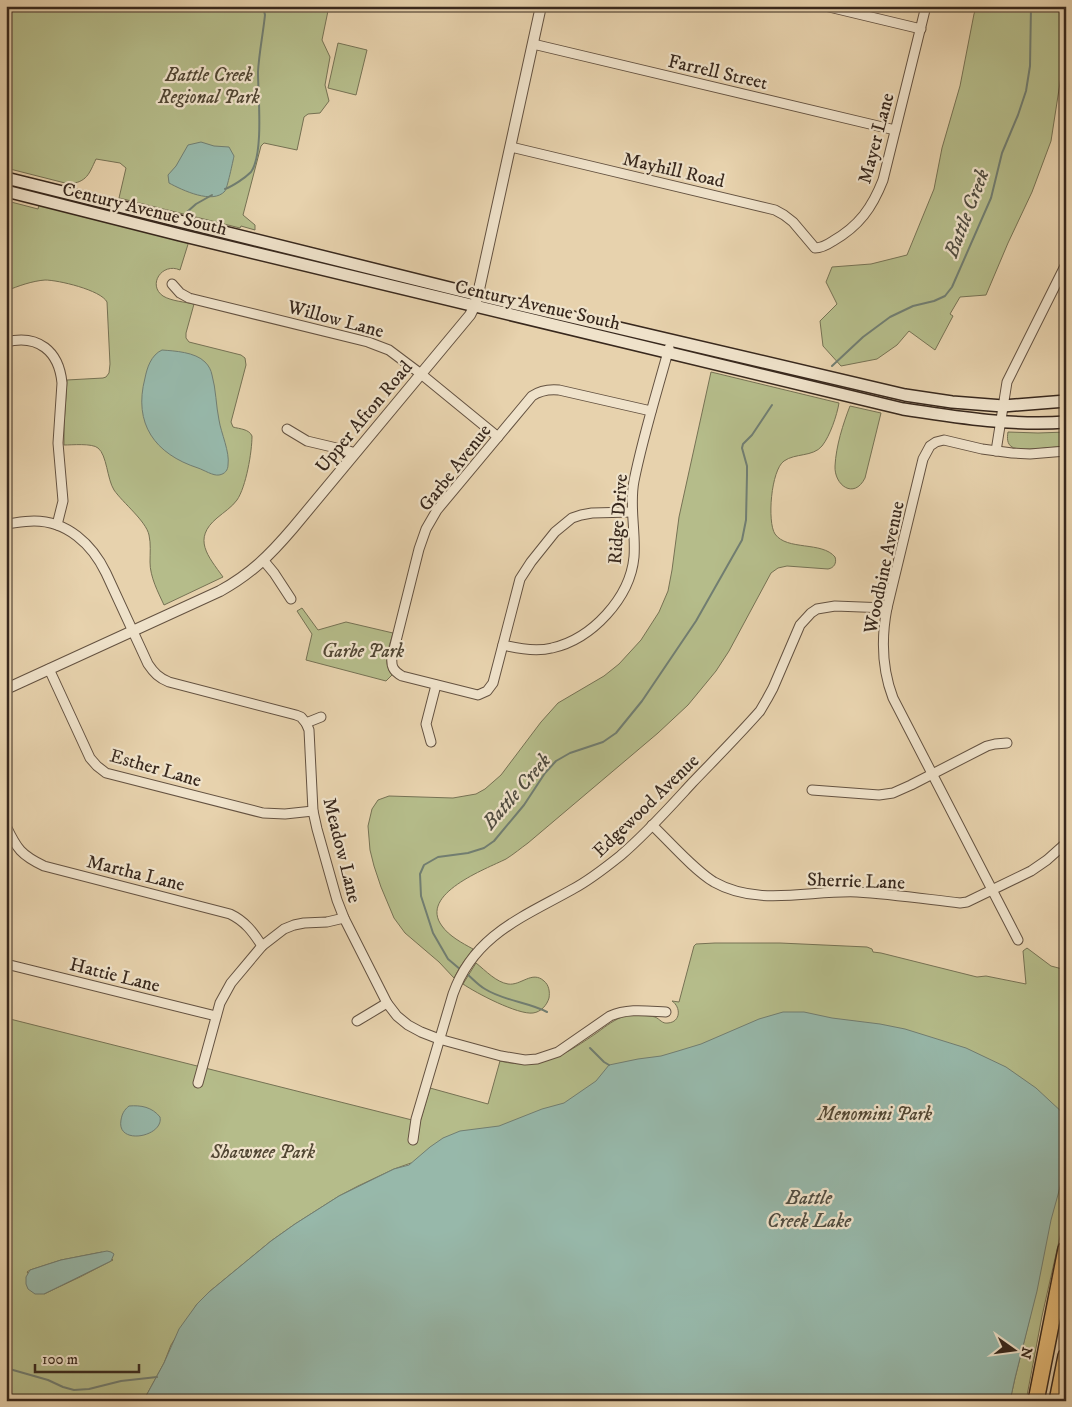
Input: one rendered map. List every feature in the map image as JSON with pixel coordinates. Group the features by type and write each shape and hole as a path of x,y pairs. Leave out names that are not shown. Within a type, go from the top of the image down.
{"highway":[{"path":"1036,1401 1066,1249"},
{"path":"1057,1401 1066,1356"}],"main road":[{"name":"Century Avenue South","path":"6,178 478,294 913,397 1002,406 1066,401"},
{"name":"Century Avenue South","path":"6,191 474,307 903,409 1000,422 1066,422"}],"street":[{"name":"Upper Afton Road","path":"6,689 220,591 264,561 470,314 478,294 541,6"},
{"path":"825,6 921,29"},
{"name":"Mayer Lane","path":"815,248 820,248 849,231 868,210 878,193 883,180 926,6"},
{"name":"Farrell Street","path":"533,44 895,130"},
{"name":"Mayhill Road","path":"511,147 775,210 794,222 815,248"},
{"path":"996,451 1008,379 1066,264"},
{"name":"Willow Lane","path":"172,284 180,293 189,298 374,344 389,350 498,437"},
{"path":"6,342 28,340 37,343 53,355 61,374 58,442 63,501 57,525"},
{"name":"Ridge Drive","path":"503,646 529,650 553,648 569,642 590,630 618,601 632,567 634,556 632,494 634,480 671,340"},
{"name":"Garbe Avenue","path":"436,685 397,673 392,664 392,657 419,549 426,529 437,510 532,396 541,391 559,390 651,411"},
{"path":"287,429 307,441 355,453"},
{"name":"Woodbine Avenue","path":"1018,940 899,712 888,685 883,646 884,624 923,459 927,450 934,443 944,440 1012,453 1030,454 1066,451"},
{"path":"431,742 426,724 436,685 478,695 487,692 493,683 520,579 555,532 572,518 581,515 632,512"},
{"path":"6,524 34,521 57,525 79,537 96,556 106,573 148,664 160,678 296,715 306,722 321,717"},
{"path":"264,561 291,599"},
{"name":"Edgewood Avenue","path":"413,1140 416,1119 453,994 460,976 477,952 499,932 523,916 585,882 620,855 652,825 760,710 805,618 817,609 835,606 887,608"},
{"name":"Esther Lane","path":"49,669 84,749 96,766 106,773 263,813 284,814 313,811"},
{"name":"Meadow Lane","path":"306,722 310,737 313,811 337,900 387,1004 408,1025 440,1039 501,1056 525,1060 538,1059 558,1052 617,1013 634,1010 666,1012"},
{"path":"812,790 879,795 893,793 987,746 1007,744"},
{"name":"Sherrie Lane","path":"652,825 698,870 714,882 731,889 767,896 858,892 960,902 972,900 1031,871 1066,843"},
{"name":"Martha Lane","path":"6,826 14,844 21,852 44,866 230,914 244,922 253,931 262,946"},
{"path":"198,1083 216,1016 225,992 262,946 284,928 304,923 327,922 344,918"},
{"name":"Hattie Lane","path":"6,964 216,1016"},
{"path":"358,1021 387,1004"}],"green space":[{"name":"Battle Creek Regional Park","path":"6,6 329,6 322,40 330,57 325,85 329,101 320,113 308,114 304,117 297,150 264,143 261,146 243,215 255,225 255,230 119,198 126,168 120,163 96,159 84,179 69,184 6,168"},
{"path":"977,6 1066,6 1066,44 1051,141 1032,192 986,295 960,297 950,314 953,316 935,350 909,331 897,345 877,359 841,366 823,346 820,321 837,304 826,282 832,267 871,264 907,255 934,189 942,148 960,86"},
{"path":"338,43 367,50 356,95 328,88"},
{"path":"11,202 38,209 39,205 189,241 180,270 173,268 162,272 157,281 158,291 170,299 194,304 186,333 186,338 189,342 241,355 245,358 246,365 231,422 233,427 247,431 252,436 248,469 237,500 209,526 204,540 208,555 223,577 164,605 151,573 150,542 147,530 144,524 114,490 101,451 91,445 64,445 67,380 103,378 109,373 107,302 88,290 51,280 30,283 6,291 6,223"},
{"path":"711,372 839,403 833,425 822,446 814,452 788,459 780,466 773,485 771,508 773,528 775,534 780,539 788,543 829,552 835,557 835,563 832,568 828,569 787,566 778,568 771,573 729,651 716,671 688,705 658,733 528,843 506,859 471,876 446,893 439,903 437,914 442,926 460,942 473,949 454,978 439,962 405,933 394,918 381,887 370,850 368,826 372,809 378,800 389,796 453,798 476,794 485,789 501,775 541,722 558,703 604,676 619,664 641,640 659,612 668,591 679,517"},
{"path":"850,406 881,413 865,478 861,485 850,489 841,484 835,466 840,435"},
{"path":"1008,432 1066,432 1066,446 1038,449 1016,448 1009,444"},
{"name":"Garbe Park","path":"302,608 318,630 346,622 393,633 387,660 387,665 392,675 386,681 306,660 312,634 297,611"},
{"name":"Menomini Park","path":"780,943 867,947 872,949 873,952 977,977 986,976 1026,984 1023,951 1027,948 1051,966 1066,970 1066,1210 1042,1316 1026,1401 1010,1401 1030,1317 411,1163 358,1186 295,1224 271,1241 209,1292 197,1304 171,1345 164,1363 146,1396 146,1401 6,1401 6,1018 420,1122 430,1088 488,1104 500,1061 515,1064 541,1062 575,1047 625,1016 649,1016 655,1017 664,1023 672,1022 677,1017 678,1010 672,1001 679,1002 696,944","holes":["102,1252 113,1260 44,1294 27,1272 61,1260"]},
{"path":"476,963 495,979 508,984 535,977 540,978 549,989 547,1003 539,1011 526,1013 497,1003 477,993 463,984"}],"water":[{"path":"201,142 214,146 229,147 234,156 226,189 220,195 213,197 197,195 169,183 168,175 176,166 188,145"},
{"path":"162,350 196,356 210,368 220,425 228,454 228,467 223,474 214,475 183,462 170,454 159,446 145,423 142,409 142,394 146,374 152,358"},
{"name":"Battle Creek Lake","path":"783,1012 804,1012 832,1018 880,1024 905,1029 966,1048 1006,1067 1036,1088 1064,1114 1066,1118 1066,1159 1051,1220 1037,1291 1010,1401 146,1401 146,1396 164,1363 179,1329 197,1304 271,1241 339,1196 394,1169 409,1165 443,1138 460,1131 499,1126 542,1109 564,1103 596,1081 609,1065 661,1056 701,1044 759,1019"},
{"path":"129,1106 142,1106 150,1109 160,1117 159,1124 155,1130 140,1136 132,1136 126,1133 121,1128 121,1120"},
{"path":"107,1251 114,1254 111,1261 44,1294 35,1294 28,1289 26,1277 30,1270 61,1260"}],"waterway":[{"path":"225,189 239,182 251,172 258,152 258,72 265,15 263,6"},
{"name":"Battle Creek","path":"832,366 863,337 890,317 913,306 945,296 952,287 991,198 1002,153 1026,91 1030,66 1031,6"},
{"path":"187,212 196,204 212,195"},
{"name":"Battle Creek","path":"461,970 448,959 433,933 421,896 420,874 424,865 438,857 468,853 484,848 494,841 524,805 545,773 556,761 570,753 603,742 616,733 642,701 696,621 742,540 746,520 747,475 747,466 742,448 772,405"},
{"name":"Battle Creek","path":"467,974 480,986 492,993 547,1012"},
{"name":"Battle Creek","path":"590,1048 609,1065"},
{"path":"6,1368 48,1380 74,1390 89,1389 121,1381 157,1377"}],"park label":[{"name":"Shawnee Park","path":"263,1151"}]}
